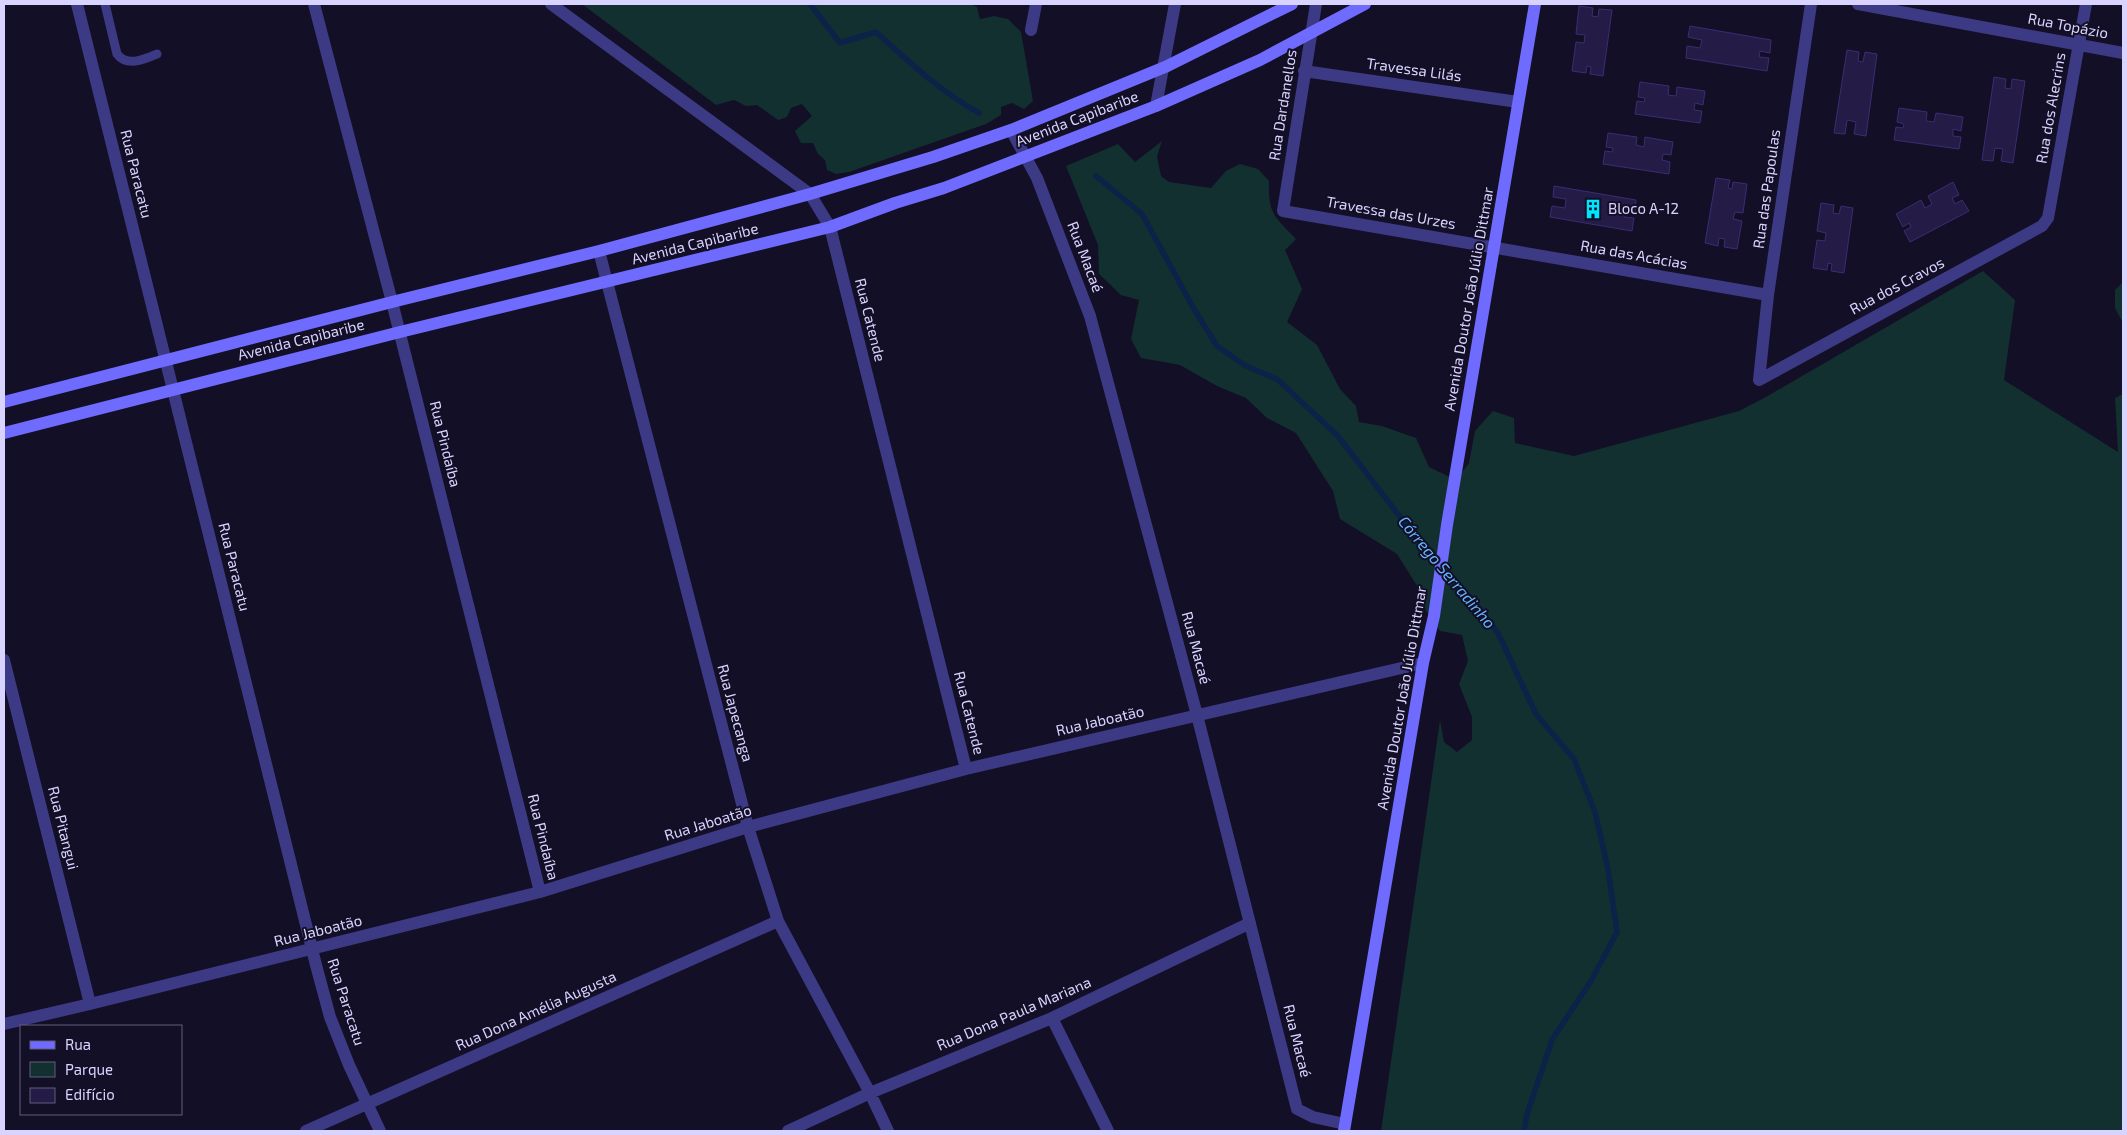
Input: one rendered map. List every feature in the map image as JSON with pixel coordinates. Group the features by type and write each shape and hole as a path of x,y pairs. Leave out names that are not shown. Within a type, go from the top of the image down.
{"main road":[{"name":"Avenida Capibaribe","path":"4,402 599,251 810,194 933,157 1011,130 1165,67 1292,4"},
{"name":"Avenida Capibaribe","path":"4,433 400,332 607,283 830,227 895,203 944,188 1156,106 1260,60 1365,4"},
{"name":"Avenida Doutor João Júlio Dittmar","path":"1344,1128 1423,663 1434,616 1535,4"}],"street":[{"name":"Rua Paracatu","path":"77,4 330,1017 380,1131"},
{"name":"Rua Pindaíba","path":"314,4 400,332 540,892"},
{"name":"Rua Catende","path":"551,4 810,194 830,227 966,769"},
{"path":"1031,30 1036,4"},
{"path":"1156,106 1165,67 1175,4"},
{"name":"Rua Dardanellos","path":"1283,211 1316,4"},
{"name":"Rua das Papoulas","path":"1759,380 1768,294 1811,4"},
{"name":"Rua Topázio","path":"1858,4 2123,53"},
{"name":"Rua dos Alecrins","path":"2048,218 2086,4"},
{"name":"Travessa Lilás","path":"1304,71 1518,102"},
{"name":"Rua Macaé","path":"1011,130 1037,178 1090,316 1197,714 1298,1109 1344,1128"},
{"name":"Travessa das Urzes","path":"1283,211 1494,247"},
{"name":"Rua dos Cravos","path":"1759,380 2042,226 2048,218"},
{"name":"Rua das Acácias","path":"1494,247 1768,294"},
{"name":"Rua Japecanga","path":"599,251 748,827 778,921 870,1093 888,1131"},
{"name":"Rua Pitangui","path":"4,660 90,1004"},
{"name":"Rua Jaboatão","path":"4,1024 540,892 748,827 966,769 1423,663"},
{"name":"Rua Dona Amélia Augusta","path":"306,1131 778,921"},
{"name":"Rua Dona Paula Mariana","path":"788,1131 870,1093 1052,1018 1250,923"},
{"path":"1052,1018 1108,1131"}],"lane":[{"path":"105,4 117,54 121,59 126,62 143,60 157,54"}],"green space":[{"path":"582,4 971,4 977,7 980,19 994,16 1008,19 1021,32 1033,101 1024,109 1012,103 1001,107 1001,115 986,124 849,172 836,174 827,170 825,160 818,154 813,143 801,143 795,131 812,116 802,104 791,108 787,117 778,120 757,105 746,106 734,100 716,105"},
{"path":"1162,141 1157,156 1161,176 1169,182 1211,188 1226,171 1240,164 1258,169 1269,181 1271,208 1282,225 1296,239 1285,250 1302,289 1287,322 1317,345 1340,389 1356,406 1359,422 1382,426 1416,438 1429,467 1456,480 1469,463 1475,431 1493,411 1514,418 1515,443 1574,456 1739,411 1983,271 2015,300 2004,380 2118,452 2115,398 2123,394 2123,1131 1381,1131 1440,720 1444,742 1457,752 1472,740 1472,717 1459,684 1468,661 1462,635 1440,631 1423,606 1421,592 1397,554 1340,519 1333,491 1296,433 1267,418 1246,398 1217,386 1180,365 1141,358 1131,339 1139,300 1121,295 1099,274 1098,245 1066,166 1118,144 1135,162"},
{"path":"2123,282 2123,323 2115,308 2115,290"}],"building":[{"path":"1579,6 1593,8 1592,16 1598,17 1599,9 1612,10 1603,76 1590,74 1591,67 1587,66 1586,73 1572,71 1576,42 1584,43 1585,35 1576,34"},
{"path":"1690,26 1771,40 1770,53 1760,51 1759,57 1769,58 1767,71 1686,58 1687,46 1700,48 1702,40 1688,37"},
{"path":"1847,50 1859,52 1858,61 1863,62 1865,52 1877,54 1866,136 1854,134 1856,122 1847,120 1845,134 1834,133"},
{"path":"1994,77 2006,79 2005,88 2011,89 2012,79 2025,81 2013,163 2001,161 2003,149 1995,148 1993,161 1982,160"},
{"path":"1640,82 1669,86 1668,95 1676,96 1677,87 1705,91 1703,105 1695,103 1694,110 1702,111 1700,123 1635,114 1637,101 1644,102 1645,98 1638,97"},
{"path":"1899,108 1927,112 1926,121 1934,122 1936,113 1963,117 1961,131 1953,129 1953,136 1961,137 1959,149 1894,140 1896,127 1903,128 1904,124 1897,122"},
{"path":"1608,133 1637,137 1636,145 1644,147 1645,137 1673,142 1671,155 1663,154 1662,160 1670,162 1669,174 1603,164 1605,151 1612,152 1613,148 1606,147"},
{"path":"1716,178 1730,180 1728,188 1732,189 1733,182 1747,184 1743,213 1735,212 1733,219 1742,221 1737,249 1724,247 1725,239 1719,238 1718,246 1705,243"},
{"path":"1953,182 1959,195 1952,198 1955,204 1962,200 1969,211 1910,242 1904,231 1911,227 1909,223 1903,227 1896,214 1921,200 1925,208 1932,204 1928,196"},
{"name":"Bloco A-12","path":"1554,186 1636,200 1635,212 1625,211 1624,217 1634,218 1632,231 1550,217 1552,206 1565,208 1566,199 1553,197"},
{"path":"1821,203 1834,205 1833,213 1839,214 1841,206 1853,208 1844,273 1831,271 1832,264 1828,263 1827,270 1813,268 1817,240 1825,241 1826,233 1817,231"}],"waterway":[{"name":"Córrego Serradinho","path":"810,4 840,43 876,32 938,86 979,113"},
{"name":"Córrego Serradinho","path":"1096,176 1142,214 1194,309 1217,346 1246,366 1277,379 1338,436 1417,539 1469,596 1498,633 1536,714 1574,759 1595,812 1608,869 1617,932 1591,981 1552,1040 1527,1114 1524,1131"}],"place":[{"name":"Bloco A-12","path":"1593,209"}]}
